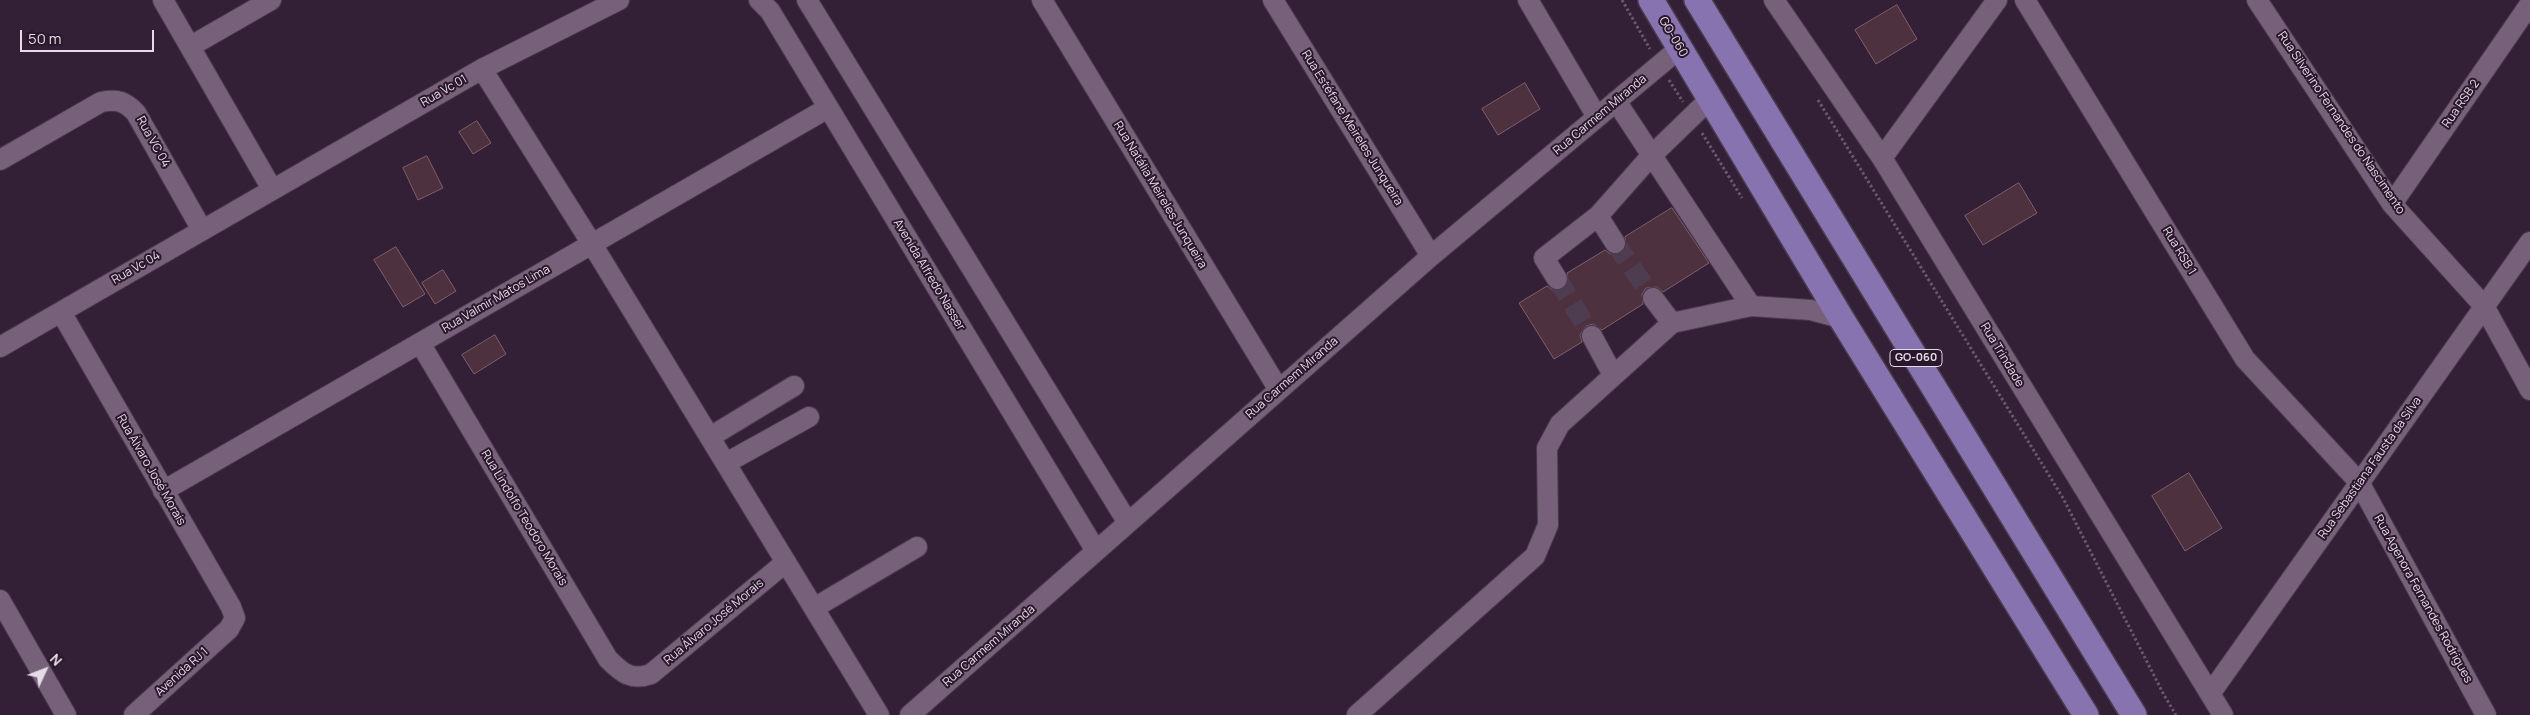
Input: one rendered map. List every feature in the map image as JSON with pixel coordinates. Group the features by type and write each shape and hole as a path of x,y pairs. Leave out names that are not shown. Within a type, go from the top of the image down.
{"main road":[{"name":"GO-060","path":"1651,0 1841,318 2086,715"},
{"name":"GO-060","path":"1697,0 2134,715"}],"street":[{"path":"163,0 272,190"},
{"path":"191,46 271,0"},
{"name":"Rua Vc 01","path":"272,190 482,69 619,0"},
{"name":"Avenida Alfredo Nasser","path":"759,0 770,11 1096,551"},
{"path":"807,0 1128,523"},
{"name":"Rua Natália Meireles Junqueira","path":"1042,0 1278,390"},
{"name":"Rua Estéfane Meireles Junqueira","path":"1273,0 1431,256"},
{"path":"1528,0 1597,117"},
{"name":"Rua Trindade","path":"1774,0 1882,158 2223,715"},
{"path":"1882,158 1997,0"},
{"name":"Rua RSB 1","path":"2025,0 2245,359 2359,482"},
{"name":"Rua Silverino Fernandes do Nascimento","path":"2257,0 2392,204 2484,306 2530,390"},
{"name":"Rua RSB 2","path":"2392,204 2530,4"},
{"name":"Rua Carmem Miranda","path":"910,715 1431,256 1680,48"},
{"path":"482,69 592,244 879,715"},
{"name":"Rua VC 04","path":"0,160 101,102 114,99 126,102 136,113 202,230"},
{"path":"1557,279 1544,258 1598,216 1651,156 1710,99"},
{"path":"1616,101 1751,306"},
{"name":"Rua Valmir Matos Lima","path":"164,491 828,108"},
{"name":"Rua Vc 04","path":"0,347 272,190"},
{"path":"1598,216 1616,243"},
{"name":"Rua Sebastiana Fausta da Silva","path":"2210,694 2530,242"},
{"path":"1652,298 1672,323"},
{"path":"1357,715 1535,556 1548,525 1547,448 1560,424 1672,323 1751,306 1811,310 1841,318"},
{"name":"Rua Álvaro José Morais","path":"60,312 230,607 235,618 229,629"},
{"path":"1592,336 1613,375"},
{"name":"Rua Lindolfo Teodoro Morais","path":"420,343 608,659 630,677 640,678"},
{"path":"710,437 794,386"},
{"path":"726,463 809,417"},
{"name":"Rua Agenora Fernandes Rodrigues","path":"2359,482 2486,715"},
{"path":"814,608 917,547"},
{"name":"Rua Álvaro José Morais","path":"640,678 651,674 786,562"},
{"path":"0,600 66,715"},
{"name":"Avenida RJ 1","path":"134,715 229,629"}],"path":[{"path":"1812,92 2063,498 2176,715"}],"building":[{"path":"1897,5 1917,39 1876,64 1855,30"},
{"path":"1525,83 1540,109 1498,135 1482,109"},
{"path":"477,121 491,143 473,154 459,132"},
{"path":"427,156 443,188 418,200 403,168"},
{"path":"2019,183 2037,213 1983,245 1965,216"},
{"path":"1672,208 1709,263 1663,292 1657,287 1646,288 1642,294 1643,304 1602,330 1593,324 1586,326 1580,335 1582,342 1554,359 1519,303 1547,286 1552,290 1563,289 1568,284 1567,273 1605,250 1610,254 1621,253 1626,248 1625,237"},
{"path":"396,247 425,294 403,307 374,260"},
{"path":"443,270 456,291 435,304 422,283"},
{"path":"495,335 506,354 474,374 462,355"},
{"path":"2189,473 2222,528 2185,551 2152,496"}],"tunnel":[{"path":"1615,243 1653,298"},
{"path":"1557,279 1592,336"}]}
